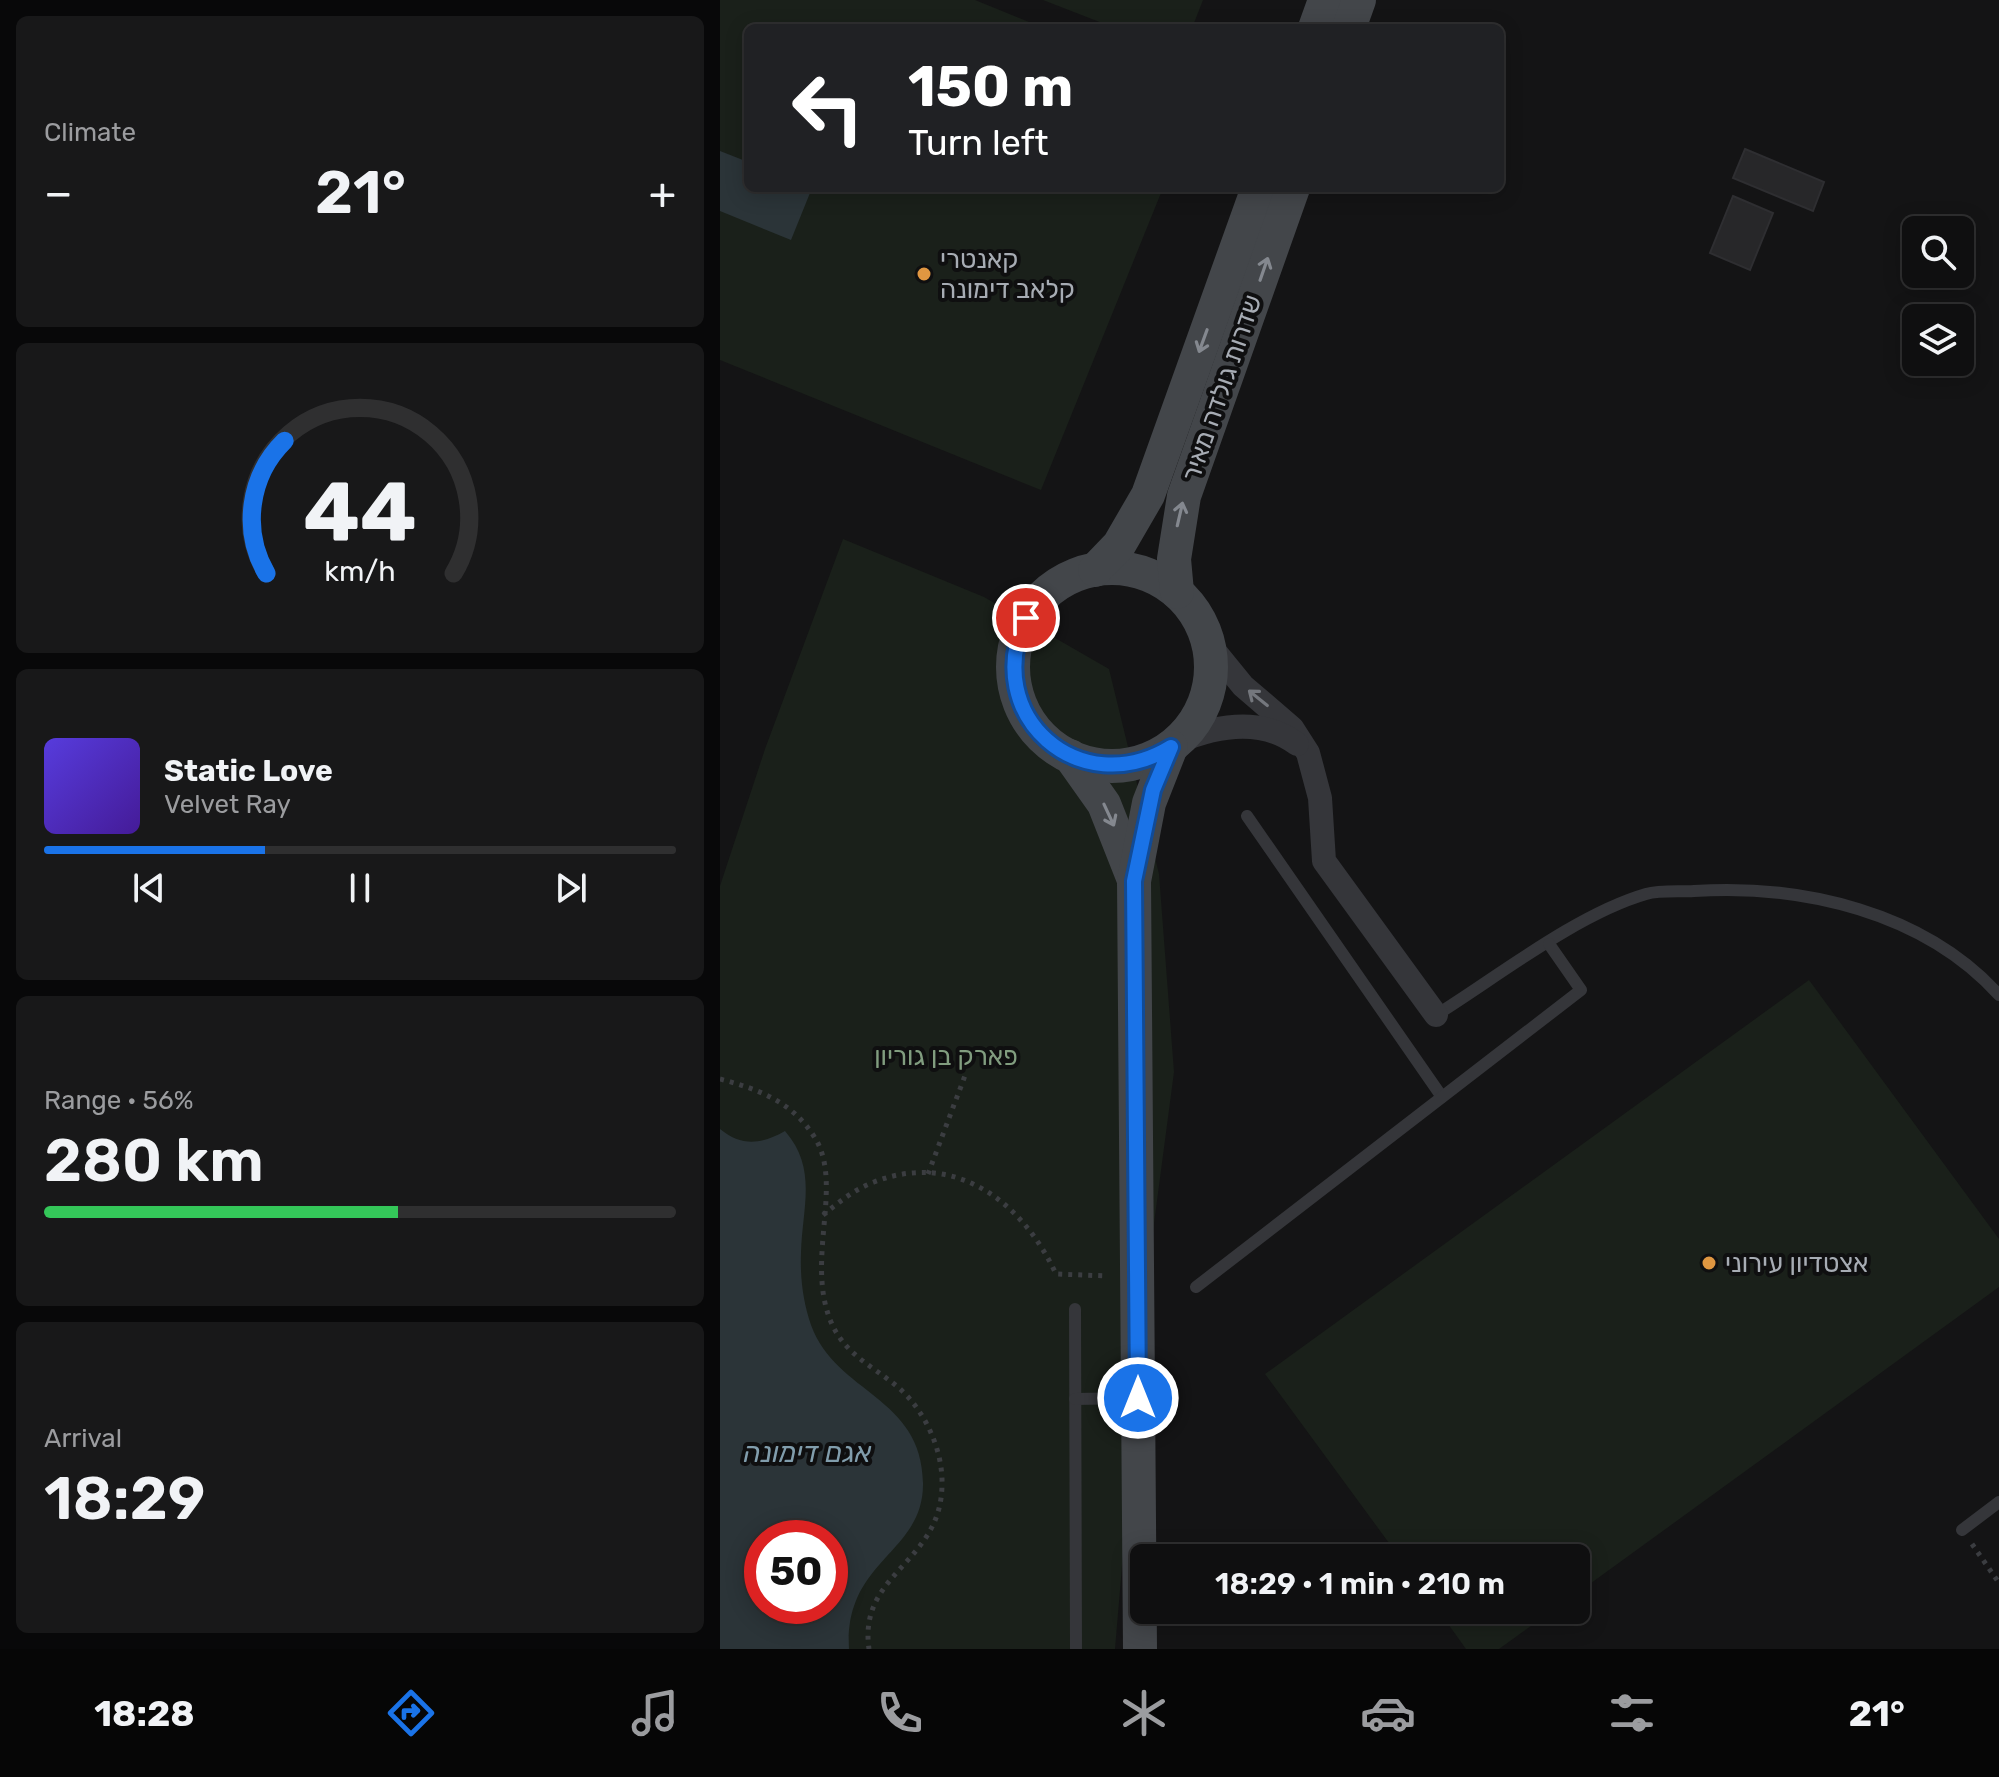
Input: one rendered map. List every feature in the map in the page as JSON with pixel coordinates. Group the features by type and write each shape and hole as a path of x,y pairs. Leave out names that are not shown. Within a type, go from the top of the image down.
{"main road":[{"path":"1316,24 1325,0"},
{"path":"1350,24 1359,0"},
{"name":"שדרות גולדה מאיר","path":"1095,570 1119,545 1148,495 1257,192"},
{"name":"שדרות גולדה מאיר","path":"1177,592 1174,559 1184,496 1292,192"},
{"path":"1140,1649 1134,881 1153,790 1174,744 1195,722 1207,697 1211,670 1208,643 1196,615 1177,592 1156,578 1132,570 1095,570 1067,579 1044,596 1019,632 1013,660 1016,690 1028,719 1047,741 1070,756 1093,764 1127,764 1174,744"},
{"path":"1070,756 1104,804 1134,881"}],"street":[{"path":"1208,643 1243,686 1292,728 1308,753 1320,798 1324,861 1436,1015"},
{"path":"1174,744 1203,730 1246,726 1288,737 1308,753"}],"lane":[{"path":"1247,816 1442,1097"},
{"path":"1436,1015 1586,920 1647,894 1712,890 1786,892 1862,909 1926,937 1988,982 1999,995"},
{"path":"1196,1287 1581,990 1549,944"},
{"path":"1075,1309 1076,1649"},
{"path":"1075,1399 1138,1398"},
{"path":"1962,1530 1999,1502"}],"path":[{"path":"928,1174 966,1073"},
{"path":"720,1079 775,1098 810,1131 825,1164 827,1185 821,1280 830,1320 856,1358 899,1388 912,1403 934,1439 940,1461 940,1507 933,1530 919,1551 882,1589 870,1616 869,1649"},
{"path":"823,1215 850,1194 875,1181 928,1174 980,1187 1004,1202 1034,1233 1056,1274 1137,1277"},
{"path":"1962,1530 1999,1583"}],"green space":[{"name":"קאנטרי קלאב דימונה","path":"720,0 975,0 1034,24 744,24 744,192 1161,192 1041,490 720,360"},
{"path":"1043,0 1203,0 1194,24 1105,24"},
{"name":"פארק בן גוריון","path":"843,539 984,597 1109,669 1159,874 1174,1072 1146,1284 1115,1649 720,1649 720,886 765,749"},
{"name":"אצטדיון עירוני","path":"1809,980 1999,1239 1999,1287 1590,1584 1590,1544 1390,1544 1265,1374"},
{"path":"1448,1624 1534,1624 1499,1649 1466,1649"}],"water":[{"path":"720,151 744,160 744,192 810,192 791,240 720,211"},
{"name":"אגם דימונה","path":"720,1129 736,1139 752,1142 785,1131 795,1145 805,1174 801,1271 811,1325 823,1348 839,1367 894,1413 909,1431 919,1454 923,1483 920,1507 911,1526 870,1576 859,1595 851,1619 849,1649 720,1649"}],"building":[{"path":"1745,149 1824,182 1813,211 1733,178"},
{"path":"1733,196 1773,213 1750,270 1710,253"}],"place":[{"name":"קאנטרי קלאב דימונה","path":"924,274"},
{"name":"אצטדיון עירוני","path":"1709,1263"}],"route":[{"path":"1026,618 1019,632 1013,660 1016,690 1028,719 1047,741 1081,761 1104,765 1139,762 1171,747 1153,790 1134,881 1138,1398"}]}
